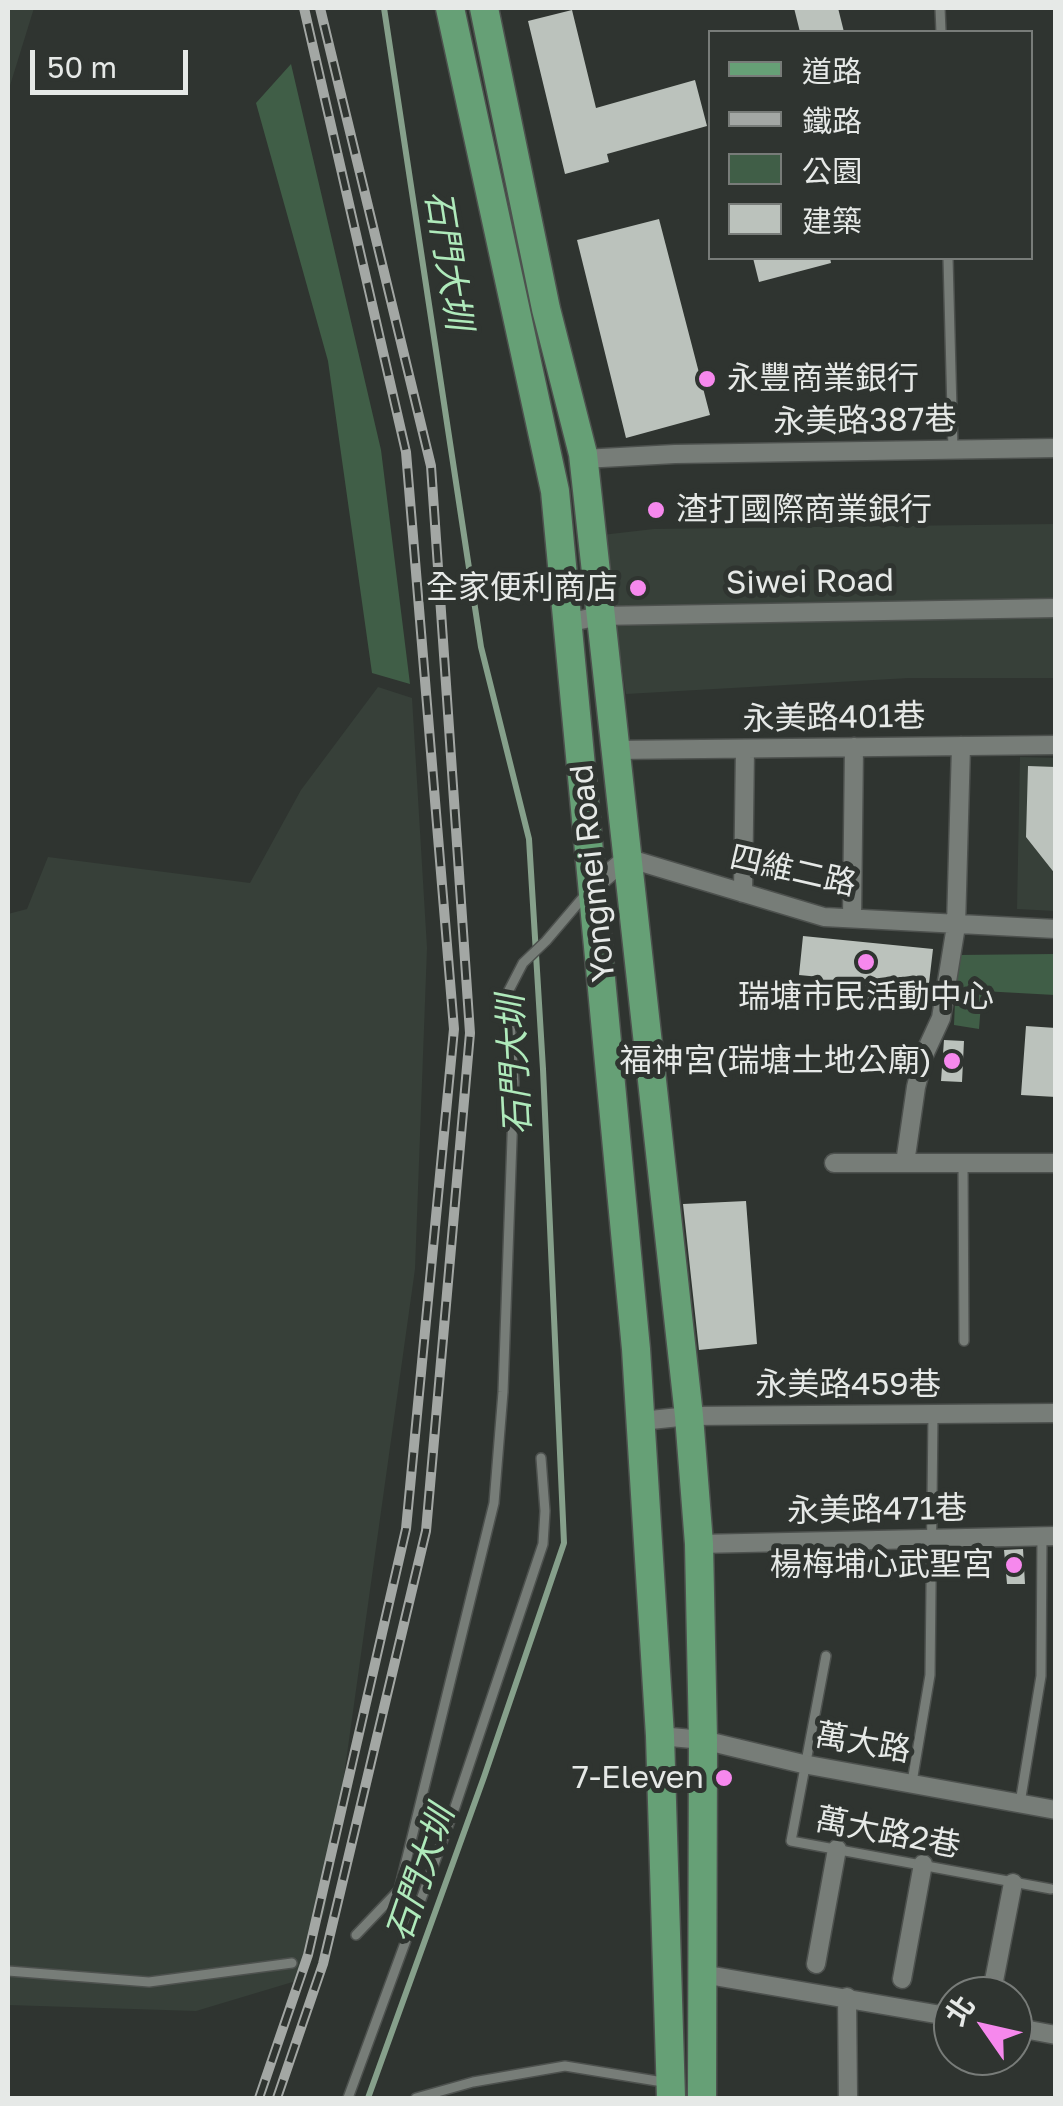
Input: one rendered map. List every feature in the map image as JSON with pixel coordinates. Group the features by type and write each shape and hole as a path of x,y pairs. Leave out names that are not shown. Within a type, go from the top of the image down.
{"main road":[{"name":"Yongmei Road","path":"450,8 554,491 641,1421 660,1736 671,2091"},
{"name":"Yongmei Road","path":"484,8 546,309 583,459 689,1416 700,1544 702,2098"}],"street":[{"name":"永美路387巷","path":"583,459 1056,448"},
{"name":"Siwei Road","path":"566,623 599,616 1056,608"},
{"name":"永美路401巷","path":"614,750 1056,745"},
{"path":"905,1164 916,1087 924,1055 941,1018 956,926 961,746"},
{"path":"852,918 854,747"},
{"path":"743,892 745,748"},
{"path":"591,888 627,858"},
{"name":"四維二路","path":"627,858 824,917 1056,929"},
{"path":"834,1163 1056,1163"},
{"name":"永美路459巷","path":"641,1421 689,1416 1056,1413"},
{"name":"永美路471巷","path":"700,1544 1049,1536"},
{"name":"萬大路","path":"660,1736 703,1740 803,1764 1056,1810"},
{"path":"816,1964 837,1849"},
{"path":"902,1978 923,1864"},
{"path":"995,1976 1013,1883"},
{"path":"702,1974 933,2013"},
{"path":"847,1998 848,2098"}],"lane":[{"path":"948,260 953,450"},
{"path":"356,1935 399,1890 494,1503 503,1392 514,1101 508,992 528,958 591,888"},
{"path":"964,1162 964,1341"},
{"path":"912,1782 930,1675 934,1414"},
{"path":"351,2098 543,1544 546,1512 542,1458"},
{"path":"1020,1803 1041,1676 1049,1536"},
{"path":"803,1764 826,1656"},
{"name":"萬大路2巷","path":"803,1764 792,1841 1052,1889"},
{"path":"8,1971 149,1982 292,1962"},
{"path":"416,2098 473,2082 565,2066 671,2091"}],"shaded area":[{"path":"8,8 34,8 8,92"},
{"path":"1055,524 1055,678 909,678 626,694 602,535 654,529"},
{"path":"378,687 412,698 427,948 415,1269 325,1911 296,1981 196,2011 8,2005 8,914 27,909 48,857 250,883 301,790"},
{"path":"1020,757 1055,758 1055,911 1017,909"}],"green space":[{"path":"291,64 381,450 410,684 372,673 328,361 256,103"},
{"path":"1055,954 1055,995 982,991 979,1029 954,1025 957,955"}],"building":[{"path":"794,8 838,8 844,30 800,30"},
{"path":"572,10 596,108 695,80 707,126 607,154 609,162 565,174 528,21"},
{"path":"659,219 710,415 626,438 577,240"},
{"path":"754,260 830,260 831,263 759,282"},
{"path":"1028,766 1056,767 1056,875 1026,837"},
{"name":"瑞塘市民活動中心","path":"803,936 933,949 926,1009 818,999 820,977 799,975"},
{"path":"1026,1026 1056,1028 1056,1097 1021,1095"},
{"name":"福神宮(瑞塘土地公廟)","path":"944,1040 964,1041 962,1082 941,1081"},
{"path":"746,1201 757,1344 699,1350 683,1204"},
{"name":"楊梅埔心武聖宮","path":"1023,1549 1025,1584 1007,1584 1004,1550"}],"waterway":[{"name":"石門大圳","path":"368,2098 564,1543 529,839 481,647 384,8"}],"railway":[{"path":"259,2098 308,1955 406,1529 454,1029 406,452 304,8"},
{"path":"277,2098 323,1964 426,1531 470,1033 431,466 320,8"}],"place":[{"name":"永豐商業銀行","path":"707,379"},
{"name":"渣打國際商業銀行","path":"656,510"},
{"name":"全家便利商店","path":"638,588"},
{"name":"瑞塘市民活動中心","path":"866,962"},
{"name":"福神宮(瑞塘土地公廟)","path":"952,1061"},
{"name":"楊梅埔心武聖宮","path":"1014,1565"},
{"name":"7-Eleven","path":"724,1778"}]}
